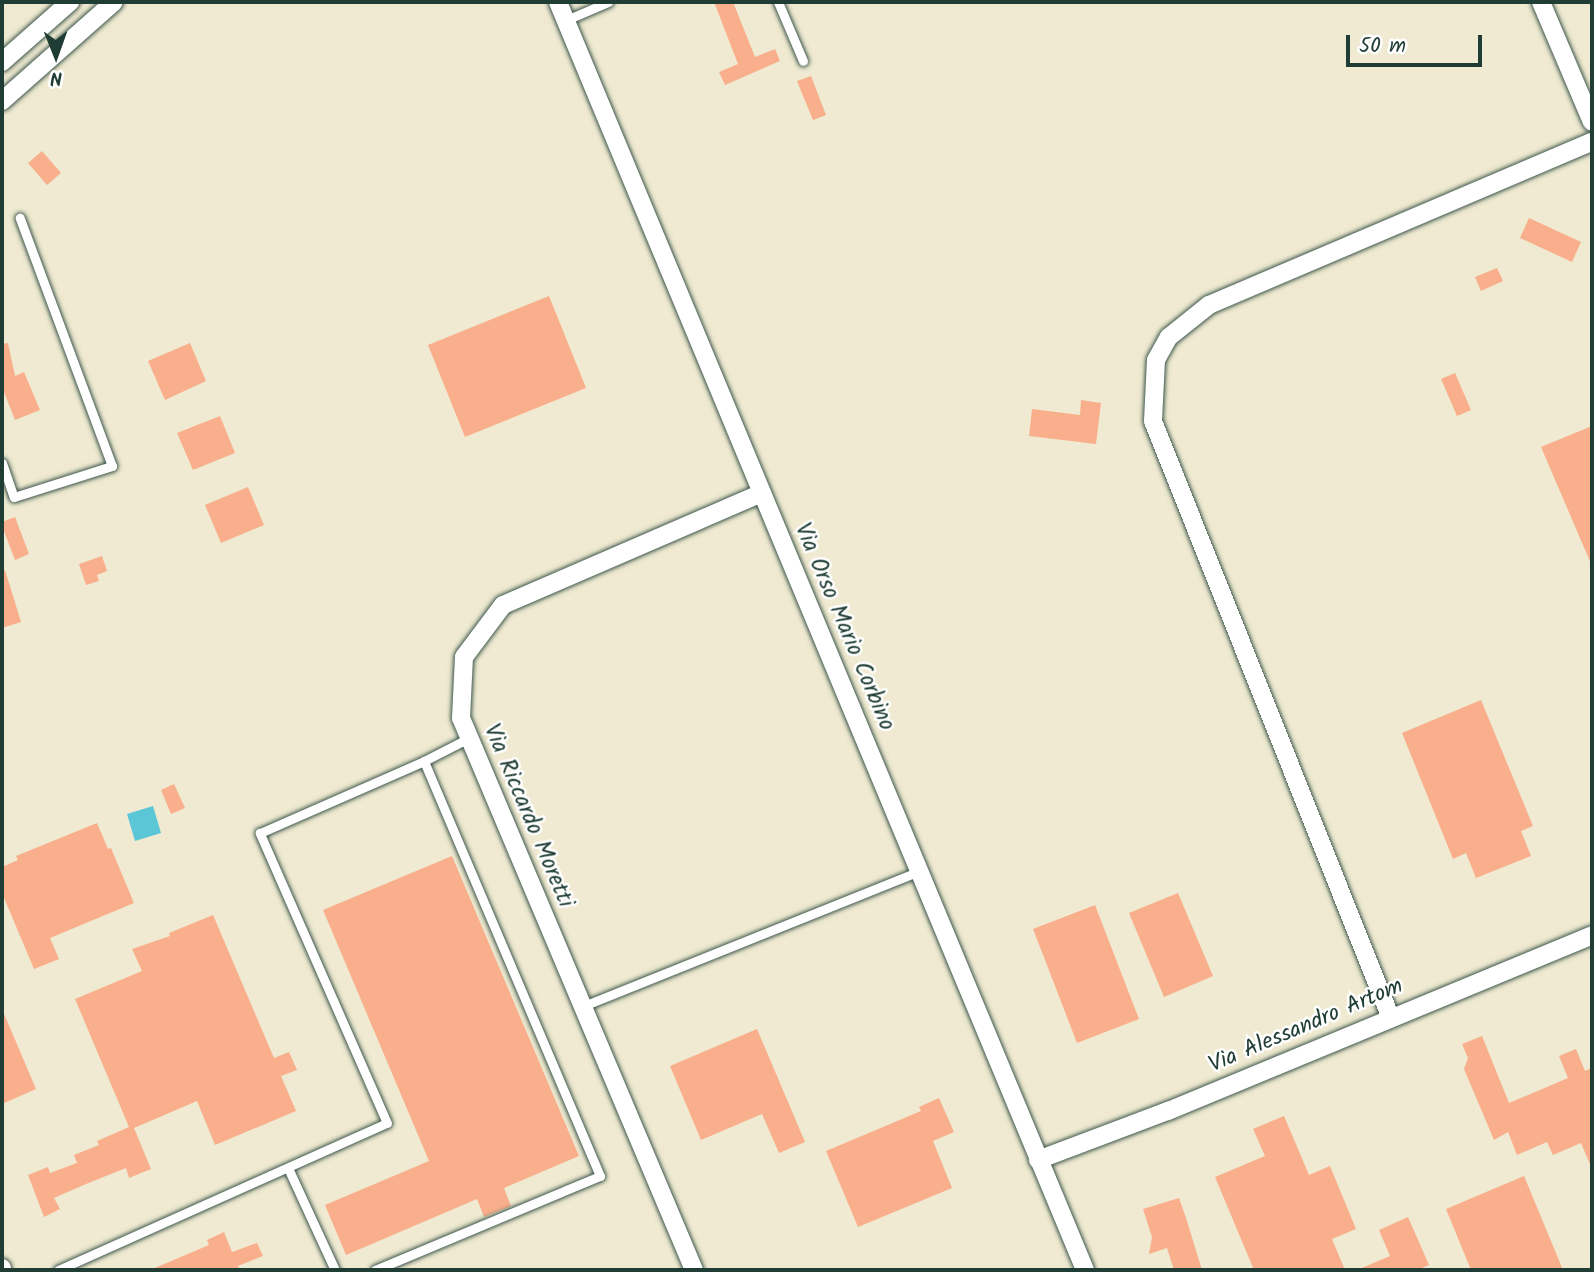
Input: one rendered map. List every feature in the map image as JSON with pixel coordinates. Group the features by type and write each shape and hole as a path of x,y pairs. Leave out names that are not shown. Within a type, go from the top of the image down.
{"street":[{"path":"2,62 70,2"},
{"path":"2,101 114,2"},
{"name":"Via Orso Mario Corbino","path":"558,2 1085,1270"},
{"path":"1541,2 1591,117"},
{"path":"1390,1016 1153,421 1156,360 1170,337 1209,305 1592,142"},
{"name":"Via Riccardo Moretti","path":"694,1270 461,718 464,657 503,605 762,493"},
{"name":"Via Alessandro Artom","path":"1038,1160 1168,1111 1390,1016 1592,935"}],"lane":[{"path":"566,20 608,2"},
{"path":"778,2 803,61"},
{"path":"2,463 14,497 112,466 20,218"},
{"path":"58,1270 387,1123 260,833 424,761 469,738"},
{"path":"376,1270 600,1177 424,761"},
{"path":"581,1007 919,871"},
{"path":"288,1168 335,1270"}],"water":[{"path":"153,806 161,833 135,841 127,814"}],"building":[{"path":"714,2 733,2 755,57 775,49 780,61 725,85 719,72 738,64"},
{"path":"811,76 826,115 813,120 797,81"},
{"path":"42,151 61,173 47,185 28,163"},
{"path":"1529,218 1581,242 1572,262 1520,238"},
{"path":"1497,268 1503,281 1481,291 1475,277"},
{"path":"549,296 586,388 465,437 428,345"},
{"path":"8,343 15,376 24,372 40,410 15,420 2,387 2,344"},
{"path":"190,343 206,381 165,400 148,361"},
{"path":"1455,373 1471,410 1457,416 1441,379"},
{"path":"1081,400 1101,403 1096,444 1029,436 1032,409 1080,415"},
{"path":"220,416 235,453 193,470 177,433"},
{"path":"1592,426 1592,566 1541,447"},
{"path":"248,487 264,525 221,543 205,505"},
{"path":"15,517 29,554 15,560 2,522"},
{"path":"102,556 107,571 97,575 99,581 86,585 79,564"},
{"path":"5,570 21,622 2,628 2,571"},
{"path":"1481,700 1533,826 1521,831 1531,856 1476,878 1466,853 1453,859 1402,733"},
{"path":"174,784 185,808 171,814 161,790"},
{"path":"97,823 108,849 111,848 134,903 50,938 59,959 34,969 2,893 2,867 18,860 16,856"},
{"path":"452,856 579,1156 504,1188 511,1206 484,1217 477,1199 346,1255 325,1205 429,1161 323,910"},
{"path":"1178,893 1213,976 1164,997 1129,913"},
{"path":"1095,905 1139,1019 1077,1043 1033,929"},
{"path":"213,915 274,1058 289,1052 297,1070 281,1076 296,1111 215,1145 197,1101 134,1128 151,1169 129,1178 126,1168 54,1198 60,1209 44,1217 28,1175 48,1167 50,1173 77,1163 74,1155 99,1145 97,1141 129,1127 75,999 142,971 132,949 170,936 169,933"},
{"path":"2,1009 36,1089 2,1104"},
{"path":"757,1029 805,1142 779,1153 762,1114 701,1140 670,1066"},
{"path":"1482,1036 1509,1103 1568,1078 1559,1056 1576,1049 1585,1071 1592,1068 1592,1169 1581,1143 1553,1155 1547,1142 1517,1155 1508,1132 1494,1140 1464,1069 1468,1058 1462,1044"},
{"path":"939,1098 954,1132 933,1141 952,1188 858,1227 826,1151 921,1111 919,1107"},
{"path":"1284,1116 1309,1175 1330,1166 1356,1229 1332,1239 1345,1270 1254,1270 1215,1177 1265,1156 1253,1129"},
{"path":"1524,1176 1563,1270 1471,1270 1446,1209"},
{"path":"1179,1198 1202,1270 1174,1270 1167,1248 1149,1254 1152,1237 1143,1209"},
{"path":"1408,1217 1429,1265 1417,1270 1357,1270 1390,1256 1379,1230"},
{"path":"224,1232 232,1252 257,1243 263,1256 238,1266 240,1270 150,1270 209,1245 207,1240"}]}
